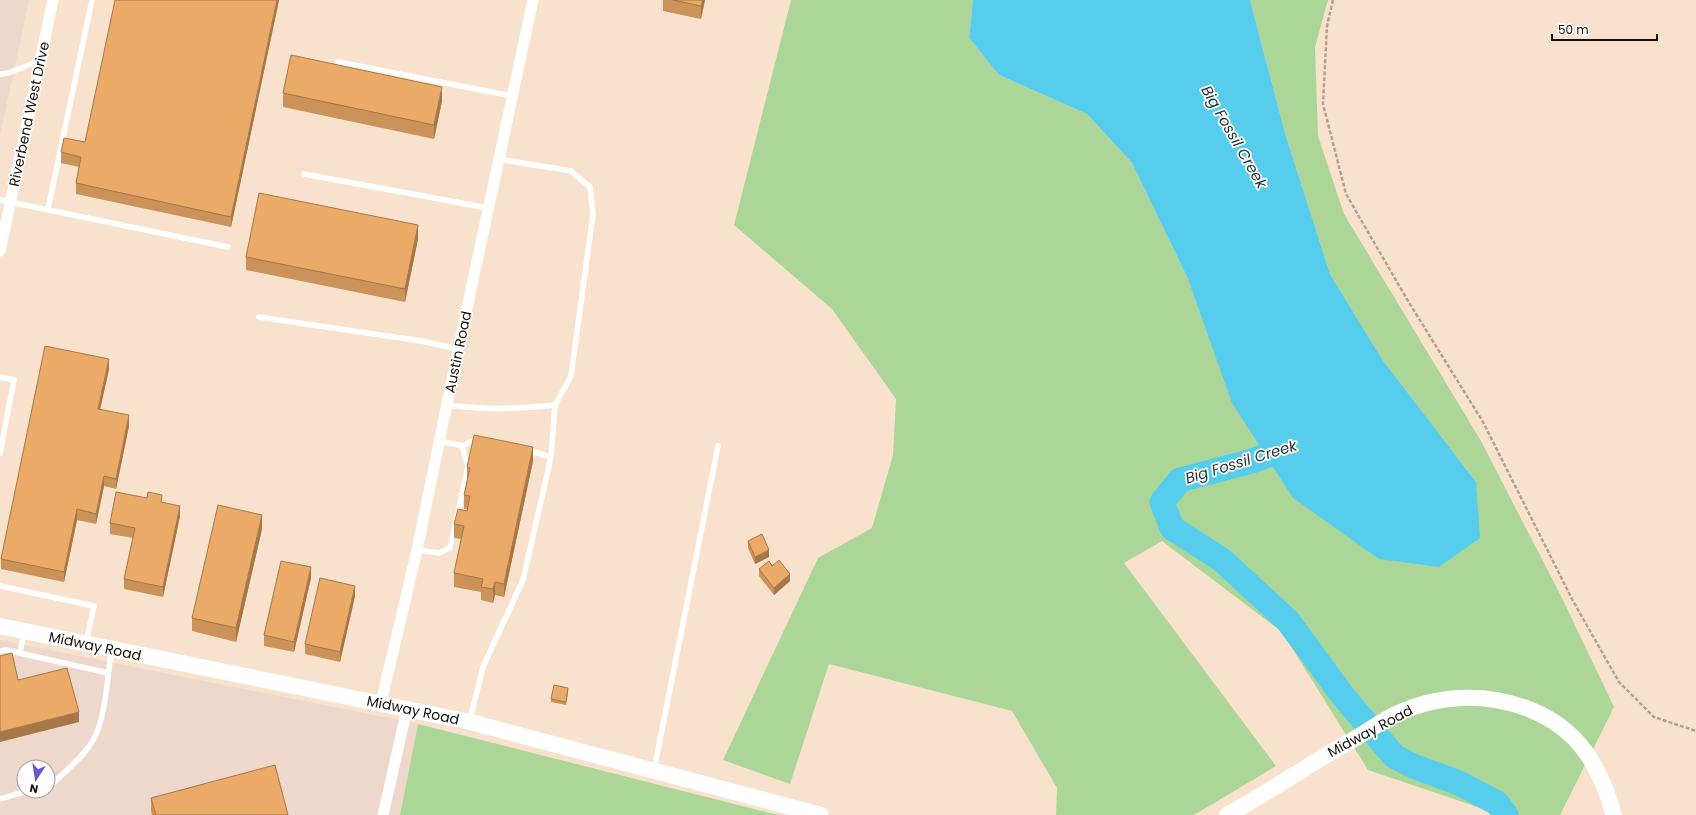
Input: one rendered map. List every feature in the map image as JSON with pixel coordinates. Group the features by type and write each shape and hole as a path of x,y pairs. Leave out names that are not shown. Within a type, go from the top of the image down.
{"main road":[{"name":"Midway Road","path":"0,626 470,722 821,815"},
{"name":"Midway Road","path":"1227,815 1326,755 1396,715 1434,702 1476,697 1497,699 1518,704 1540,713 1559,724 1586,752 1596,766 1604,784 1614,815"}],"street":[{"name":"Riverbend West Drive","path":"0,251 5,201 40,60 53,0"},
{"name":"Austin Road","path":"381,703 417,550 498,159 533,0"},
{"path":"383,815 407,710"}],"lane":[{"path":"48,209 92,0"},
{"path":"0,74 40,60"},
{"path":"338,62 512,96"},
{"path":"470,722 483,667 523,580 552,457 555,405 571,376 593,214 590,187 571,171 498,159"},
{"path":"304,174 488,208"},
{"path":"5,201 228,247"},
{"path":"259,317 421,341 458,349"},
{"path":"0,377 14,380 0,453"},
{"path":"447,405 482,410 514,410 555,405"},
{"path":"440,441 462,446 475,440 488,442"},
{"path":"417,550 438,553 450,548 468,467 462,446"},
{"path":"654,771 718,446"},
{"path":"523,449 552,457"},
{"path":"0,586 94,606 86,644"},
{"path":"20,653 24,631"},
{"path":"0,651 6,650 108,674"},
{"path":"56,780 74,763 92,742 100,725 112,650"},
{"path":"0,799 16,794"}],"path":[{"path":"1333,0 1327,26 1323,104 1346,194 1408,301 1483,422 1573,601 1619,682 1654,717 1696,731"}],"shaded area":[{"path":"0,0 29,0 0,135"},
{"path":"0,640 418,724 400,815 0,815"}],"green space":[{"path":"791,0 973,0 969,38 999,75 1087,114 1132,163 1188,279 1476,482 1382,359 1330,274 1285,133 1250,0 1328,0 1315,47 1318,136 1344,214 1481,441 1561,596 1614,707 1560,815 1501,815 1368,770 1282,632 1162,541 1124,563 1276,766 1194,815 1056,815 1057,788 1012,711 829,664 790,784 723,760 818,558 872,528 893,455 896,399 832,309 734,225"},
{"path":"418,724 778,815 400,815"}],"water":[{"path":"973,0 1250,0 1285,133 1330,274 1382,359 1476,482 1480,538 1439,567 1379,559 1293,498 1232,403 1188,279 1132,163 1087,114 999,75 969,38"}],"building":[{"path":"115,0 277,0 231,217 76,183 81,157 61,152 64,138 85,142"},
{"path":"673,0 703,0 701,6"},
{"path":"291,55 442,87 434,125 283,93"},
{"path":"259,193 418,225 405,289 246,257"},
{"path":"45,346 109,359 98,409 129,415 116,479 104,476 96,514 77,509 64,572 1,559"},
{"path":"474,435 533,447 504,584 495,582 493,589 481,587 483,579 454,573 464,526 454,524 458,509 467,511 470,496 464,495 470,468 467,467"},
{"path":"116,492 147,498 148,492 162,495 161,502 180,506 163,587 124,579 135,528 110,523"},
{"path":"218,505 262,515 236,628 192,618"},
{"path":"762,534 769,550 755,557 748,541"},
{"path":"779,560 790,574 774,588 759,569 769,561 772,566"},
{"path":"281,561 311,567 294,642 264,635"},
{"path":"320,578 355,586 340,652 305,644"},
{"path":"12,653 18,680 67,668 79,712 0,732 0,656"},
{"path":"554,685 568,688 566,702 551,699"},
{"path":"275,765 288,815 156,815 151,798"}],"waterway":[{"name":"Big Fossil Creek","path":"1298,444 1252,461 1180,480 1162,502 1172,528 1222,560 1288,621 1343,696 1394,756 1413,766 1459,783 1497,803 1506,815"}]}
